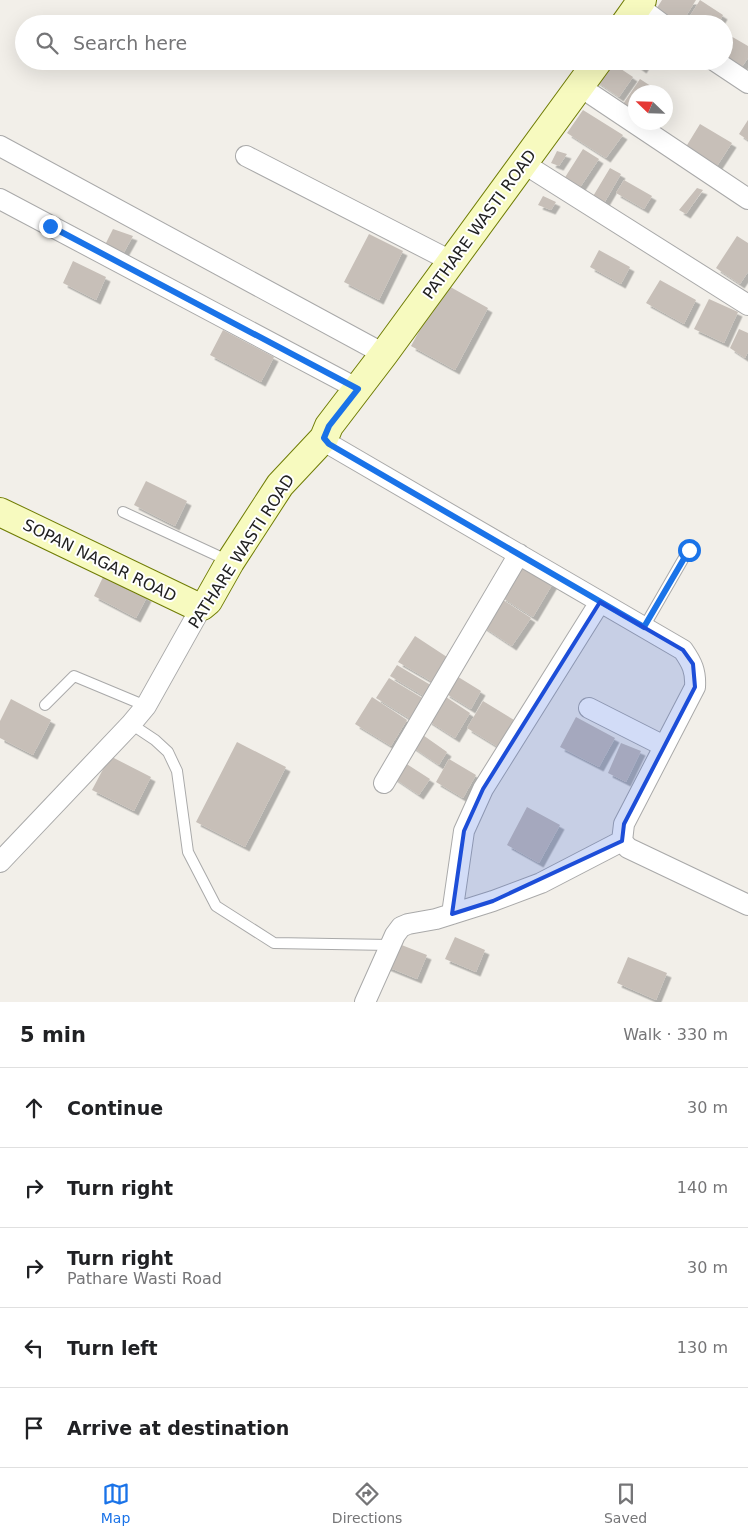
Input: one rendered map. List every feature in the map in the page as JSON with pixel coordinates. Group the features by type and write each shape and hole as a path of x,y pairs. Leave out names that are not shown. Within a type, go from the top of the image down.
{"street":[{"name":"PATHARE WASTI ROAD","path":"0,862 146,706 202,606 208,601 230,562 280,485 324,438 329,426 384,354 591,70"},
{"path":"728,70 748,83"},
{"path":"579,86 748,199"},
{"path":"0,146 384,354"},
{"path":"246,156 451,261"},
{"path":"523,164 748,305"},
{"path":"0,199 358,389"},
{"path":"324,438 329,444 457,520 683,650 693,664 696,676 695,686 624,824 622,841 628,848 748,905"},
{"name":"SOPAN NAGAR ROAD","path":"0,512 196,606 202,606"},
{"path":"384,783 519,554"},
{"path":"452,914 464,831 470,816 483,789 600,602"},
{"path":"589,708 664,746"},
{"path":"366,1002 390,945 401,927 408,924 436,920 493,902 541,883 622,841"}],"lane":[{"path":"123,512 230,562"},
{"path":"644,627 689,550"},
{"path":"46,705 74,676 146,706"},
{"path":"131,724 156,740 168,752 176,771 188,852 216,906 274,943 390,945"}],"highlighted area":[{"path":"600,602 683,650 693,664 695,687 624,824 622,841 493,901 452,914 464,831 483,789"}],"building":[{"path":"662,0 696,0 687,15 653,14"},
{"path":"700,0 723,15 691,15"},
{"path":"733,37 748,46 748,58 741,68 733,63"},
{"path":"598,70 622,70 633,77 619,97 590,77"},
{"path":"640,79 649,85 636,85"},
{"path":"628,97 628,107 623,104"},
{"path":"583,110 623,135 606,158 567,133"},
{"path":"748,120 748,140 739,134"},
{"path":"700,124 732,143 715,169 684,150"},
{"path":"583,149 599,159 579,189 564,179"},
{"path":"557,151 567,154 559,166 551,163"},
{"path":"610,168 621,174 603,205 592,198"},
{"path":"624,180 652,196 644,209 616,193"},
{"path":"697,188 703,190 686,214 679,210"},
{"path":"543,196 556,202 551,210 538,205"},
{"path":"113,229 133,236 123,254 104,247"},
{"path":"369,234 403,251 379,300 344,282"},
{"path":"737,236 748,243 748,272 740,284 716,268"},
{"path":"599,250 630,267 621,284 590,267"},
{"path":"73,261 106,277 96,300 63,283"},
{"path":"660,280 696,300 684,324 646,303"},
{"path":"445,284 488,308 455,370 411,346"},
{"path":"709,299 738,312 724,343 694,329"},
{"path":"739,329 748,333 748,352 745,358 730,348"},
{"path":"223,330 274,357 261,382 210,355"},
{"path":"146,481 187,501 175,526 134,505"},
{"path":"523,561 555,580 533,617 501,597"},
{"path":"104,575 147,597 136,618 94,596"},
{"path":"500,598 531,618 512,646 482,626"},
{"path":"415,636 450,659 436,684 398,662"},
{"path":"397,665 434,687 427,698 390,676"},
{"path":"455,675 481,691 471,709 445,693"},
{"path":"389,678 424,699 412,720 376,698"},
{"path":"443,695 470,713 455,738 427,720"},
{"path":"372,697 407,720 391,746 355,724"},
{"path":"11,699 51,720 33,755 0,738 0,721"},
{"path":"483,701 514,720 498,747 467,728"},
{"path":"576,717 615,738 599,767 560,747"},
{"path":"420,733 447,752 439,765 411,746"},
{"path":"237,742 286,767 245,847 196,822"},
{"path":"621,743 641,751 626,782 608,773"},
{"path":"110,756 151,777 134,811 92,790"},
{"path":"449,759 476,775 463,798 436,782"},
{"path":"402,761 430,779 419,795 391,776"},
{"path":"527,807 560,825 539,863 507,845"},
{"path":"455,937 485,950 476,972 445,959"},
{"path":"394,942 427,955 417,979 385,966"},
{"path":"628,957 667,973 656,1000 617,983"}],"route":[{"path":"50,226 358,389 329,426 324,438 329,444 644,627 689,550"}]}
